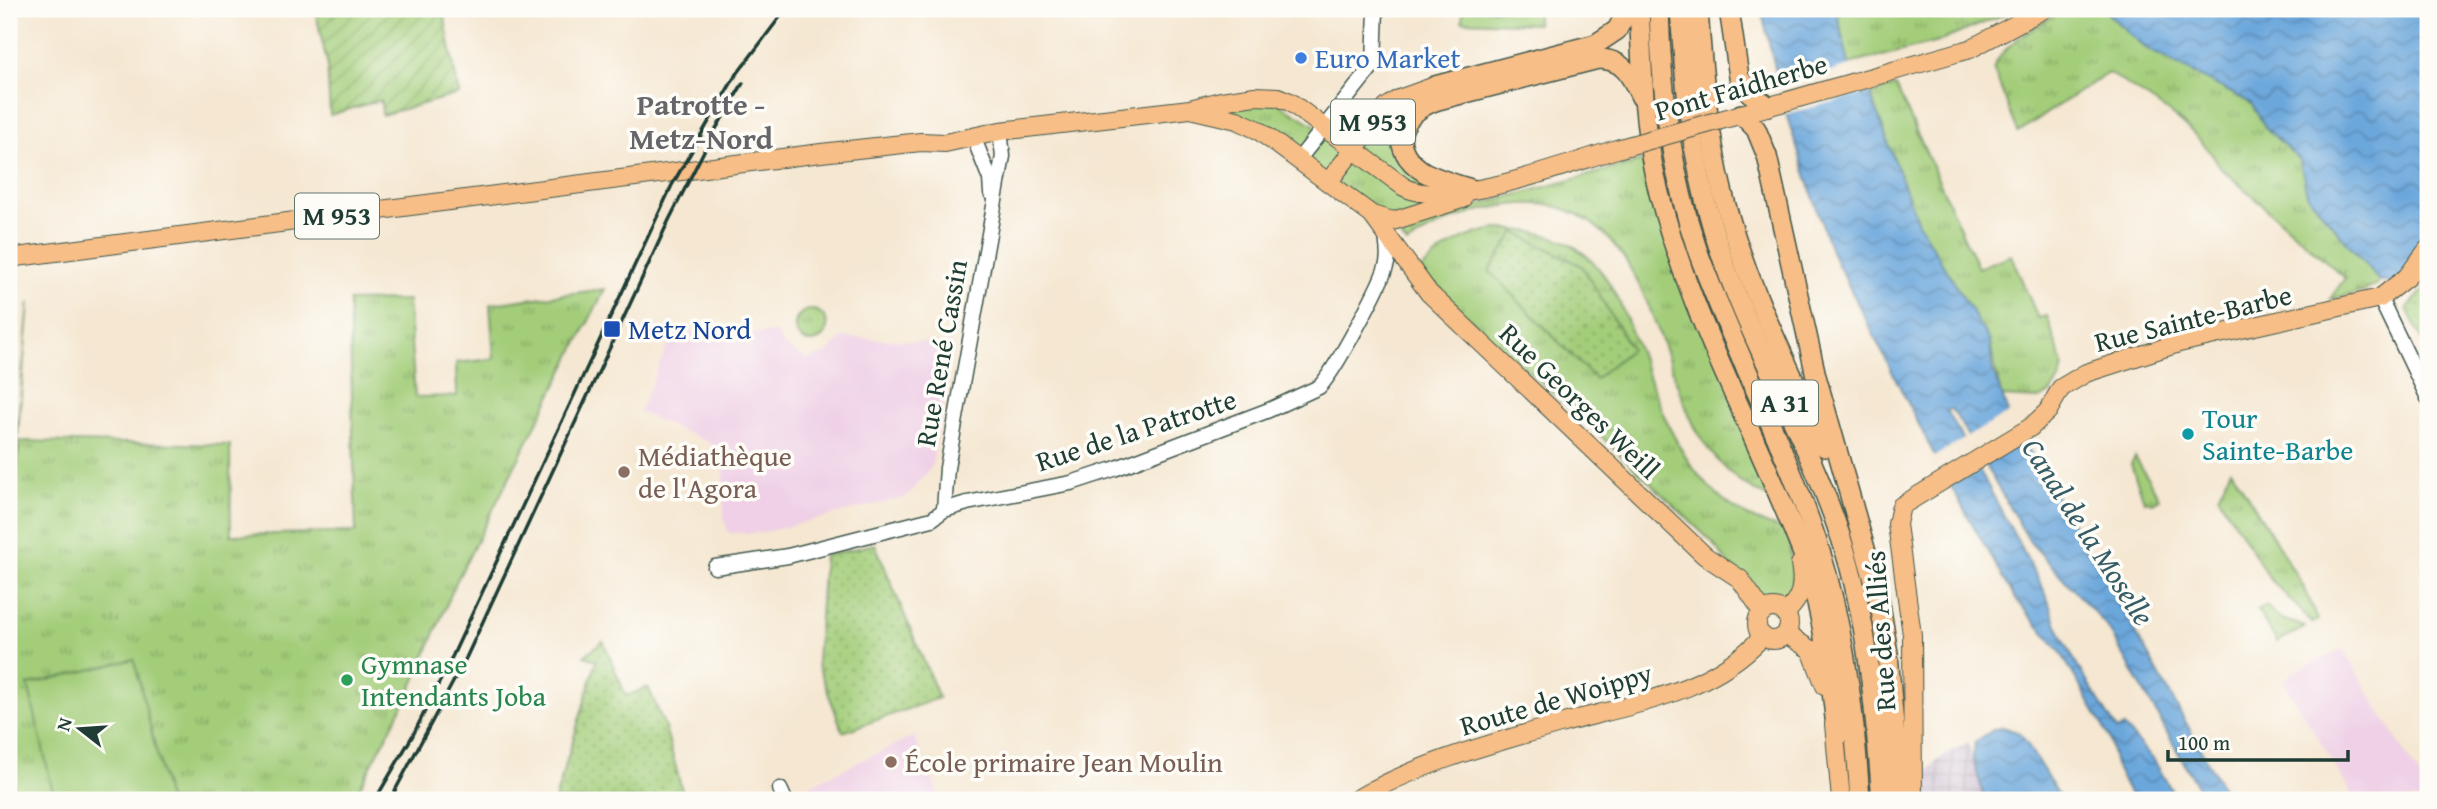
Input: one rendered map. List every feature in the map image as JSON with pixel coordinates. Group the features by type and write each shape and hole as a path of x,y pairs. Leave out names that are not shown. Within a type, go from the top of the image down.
{"highway":[{"path":"1435,86 1596,44 1617,30 1628,9"},
{"path":"1639,9 1645,105 1654,170 1677,253 1797,539 1818,601 1830,662 1837,737"},
{"name":"A 31","path":"1659,9 1663,81 1684,206 1717,302 1794,479 1827,574 1845,654 1860,800"},
{"name":"A 31","path":"1680,9 1688,124 1713,230 1763,358 1824,493 1856,594 1873,690 1882,800"},
{"path":"1698,9 1703,88 1724,196 1771,325 1860,528"},
{"path":"1729,9 1739,77 1749,93 1768,106"},
{"path":"1471,190 1439,179 1410,159 1401,138 1402,128 1414,110 1438,100 1598,59 1611,59 1623,65 1645,105"},
{"path":"1738,115 1756,129 1767,156 1816,376 1878,597 1888,653 1900,800"}],"main road":[{"name":"Pont Faidherbe","path":"1504,183 1970,49 2043,9"},
{"name":"M 953","path":"1329,181 1387,107 1399,99 1435,86"},
{"name":"M 953","path":"9,258 921,142 936,144 1000,131 1190,109 1221,101 1278,97 1290,102 1412,192 1445,195 1504,183"},
{"name":"M 953","path":"1190,109 1237,120 1258,130 1372,215 1392,221 1443,207 1504,183"},
{"name":"Rue Georges Weill","path":"1372,215 1429,293 1705,556 1740,579 1763,612"},
{"path":"2384,295 2407,277 2428,249"},
{"name":"Rue Sainte-Barbe","path":"1940,480 2031,427 2048,411 2061,388 2108,364 2179,342 2384,295"},
{"name":"Rue des Alliés","path":"1913,800 1912,635 1898,512 1916,494 1940,480"},
{"path":"1785,613 1797,600 1804,583 1797,539"},
{"path":"1772,608 1785,613 1789,626 1786,634 1775,640 1763,636 1758,621 1763,612 1772,608"},
{"name":"Rue des Alliés","path":"1786,634 1811,650 1818,663 1837,737 1841,800"},
{"name":"Route de Woippy","path":"1355,800 1410,773 1466,752 1700,682 1744,656 1763,636"}],"street":[{"path":"1299,159 1374,64 1376,9"},
{"name":"Rue René Cassin","path":"944,510 945,475 1003,156 1000,131"},
{"name":"Rue René Cassin","path":"972,136 990,179 992,205"},
{"name":"Rue de la Patrotte","path":"715,567 825,548 932,519 944,510 967,503 1071,483 1269,410 1319,387 1326,381 1383,274 1388,256 1385,230"},
{"path":"2384,295 2428,398"}],"shaded area":[{"path":"673,333 776,333 784,346 807,359 826,354 844,337 953,344 932,466 907,497 761,533 728,533 724,518 723,454 708,442 639,412"},
{"path":"2343,649 2428,791 2428,800 2347,799 2351,793 2284,682 2290,674"},
{"name":"École primaire Jean Moulin","path":"914,736 941,800 798,800 801,789"},
{"path":"1968,742 1985,800 1924,800 1923,777 1936,761"}],"green space":[{"path":"315,9 443,9 459,94 382,115 381,100 330,115 327,63"},
{"path":"1463,9 1537,9 1537,24 1462,21"},
{"path":"1836,9 2017,9 1938,42 1849,64"},
{"path":"2064,9 2103,9 2144,47 2251,103 2266,128 2300,160 2307,194 2380,282 2363,292 2330,299 2345,278 2221,168 2199,139 2185,126 2108,73 2018,132 1994,71 1997,62 2012,44"},
{"path":"1896,86 1978,268 2011,255 2038,318 2047,316 2063,366 2060,379 2050,393 2040,399 2001,397 1990,342 1918,223 1870,94"},
{"path":"1411,93 1414,110 1402,128 1443,207 1393,221 1278,144 1190,109 1266,96 1353,148"},
{"path":"1645,160 1778,501 1755,491 1735,477 1702,440 1686,407 1642,290 1622,254 1596,226 1563,208 1521,204 1490,208 1461,216 1407,244 1393,228"},
{"path":"1496,229 1547,235 1564,241 1599,268 1621,306 1669,427 1703,481 1726,502 1754,519 1789,531 1793,590 1778,610 1760,606 1713,543 1603,438 1424,278 1421,270 1446,248 1474,234"},
{"path":"1515,232 1582,266 1631,349 1595,379 1489,271"},
{"path":"2428,285 2428,351 2407,309"},
{"path":"605,289 456,582 411,690 353,800 9,800 9,789 14,787 8,701 9,571 20,441 230,445 231,535 356,532 349,301 408,300 415,397 457,396 456,363 494,359 490,304"},
{"path":"29,302 14,480 9,480 9,451 15,451"},
{"path":"811,310 822,315 827,326 822,337 811,342 800,337 795,326 800,315"},
{"path":"2135,457 2160,499 2153,503 2144,501 2131,464"},
{"path":"2231,469 2305,589 2318,620 2313,623 2270,579 2218,496"},
{"path":"875,544 939,698 843,732 817,663 824,556"},
{"path":"2266,606 2279,618 2306,627 2277,642 2257,610"},
{"path":"603,641 626,696 648,687 665,727 684,798 555,800 597,660 584,656"},
{"path":"134,659 168,800 55,800 28,685"}],"water":[{"path":"1761,9 1836,9 1849,64 1861,94 1870,94 1918,223 1990,342 1993,371 2010,418 2108,583 2229,800 2205,800 2107,626 2030,542 1952,409 1947,410 2046,594 2059,630 2086,681 2117,730 2124,727 2154,760 2177,800 2133,800 2115,766 2109,737 2060,651 2016,600 1946,478 1831,251 1786,114"},
{"path":"2103,9 2428,9 2428,285 2380,282 2307,194 2300,160 2266,128 2251,103 2144,47"},
{"path":"2003,727 2020,733 2062,800 1985,800 1973,759 1975,742"}],"pier":[{"path":"1854,65 1864,91 1872,92 1786,114 1778,86"},
{"path":"2011,411 2025,437 1945,484 1932,458"}],"railway":[{"path":"375,800 413,735 453,655 672,185 734,78 786,9"},
{"path":"390,800 466,658 669,220 711,137 743,83"}],"place":[{"name":"Euro Market","path":"1301,58"},
{"name":"Metz Nord","path":"612,329"},
{"name":"Tour Sainte-Barbe","path":"2188,434"},
{"name":"Médiathèque de l'Agora","path":"624,472"},
{"name":"Gymnase Intendants Joba","path":"347,680"},
{"name":"École primaire Jean Moulin","path":"891,762"}],"district":[{"name":"Patrotte - Metz-Nord","path":"701,122"}],"water label":[{"name":"Canal de la Moselle","path":"2088,532"}]}
